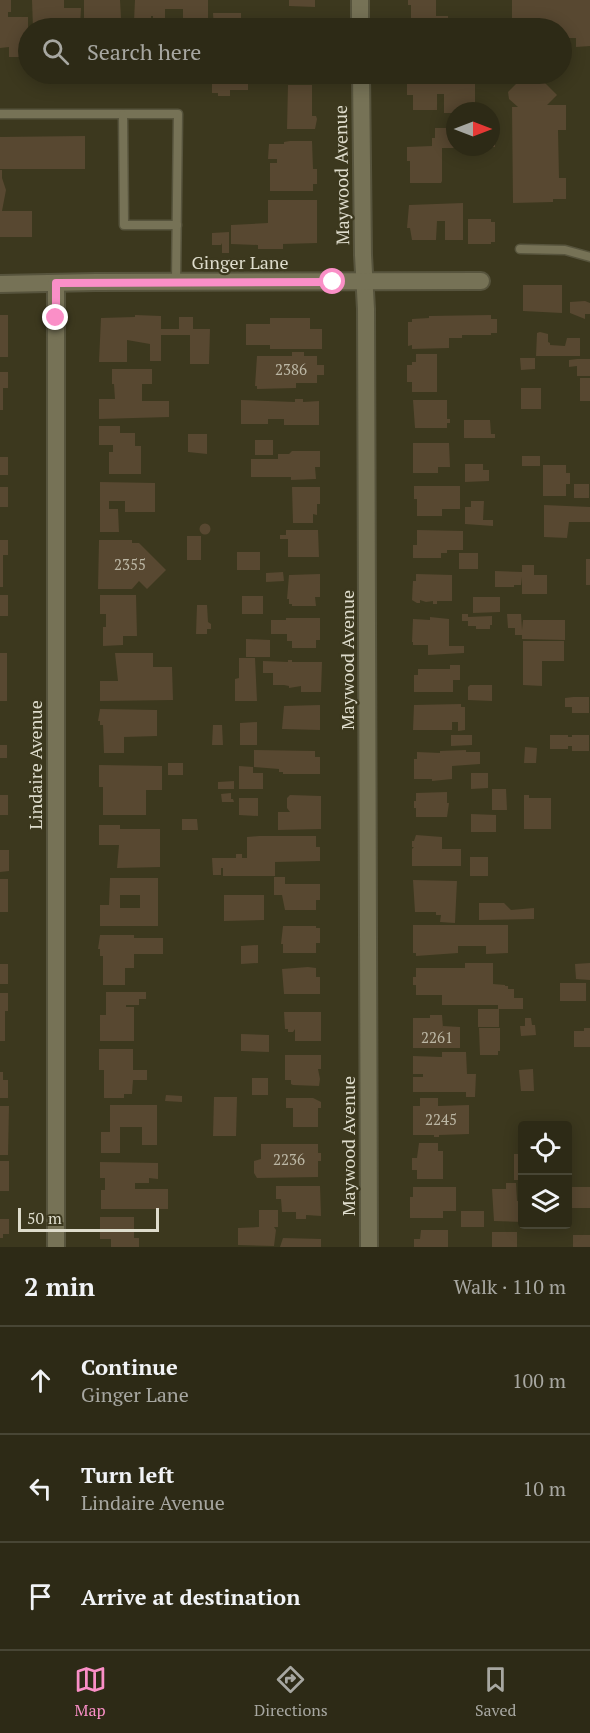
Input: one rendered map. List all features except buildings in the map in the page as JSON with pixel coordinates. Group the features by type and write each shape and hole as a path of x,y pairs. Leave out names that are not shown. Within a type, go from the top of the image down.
{"street":[{"path":"360,0 360,18"},
{"name":"Maywood Avenue","path":"361,84 366,309 369,1247"},
{"name":"Ginger Lane","path":"0,284 481,281"},
{"name":"Lindaire Avenue","path":"56,283 56,1247"}],"lane":[{"path":"0,114 178,114 176,282"},
{"path":"123,115 124,225 177,225"},
{"path":"520,249 565,250 590,257"}],"route":[{"path":"56,318 56,283 333,282"}]}
